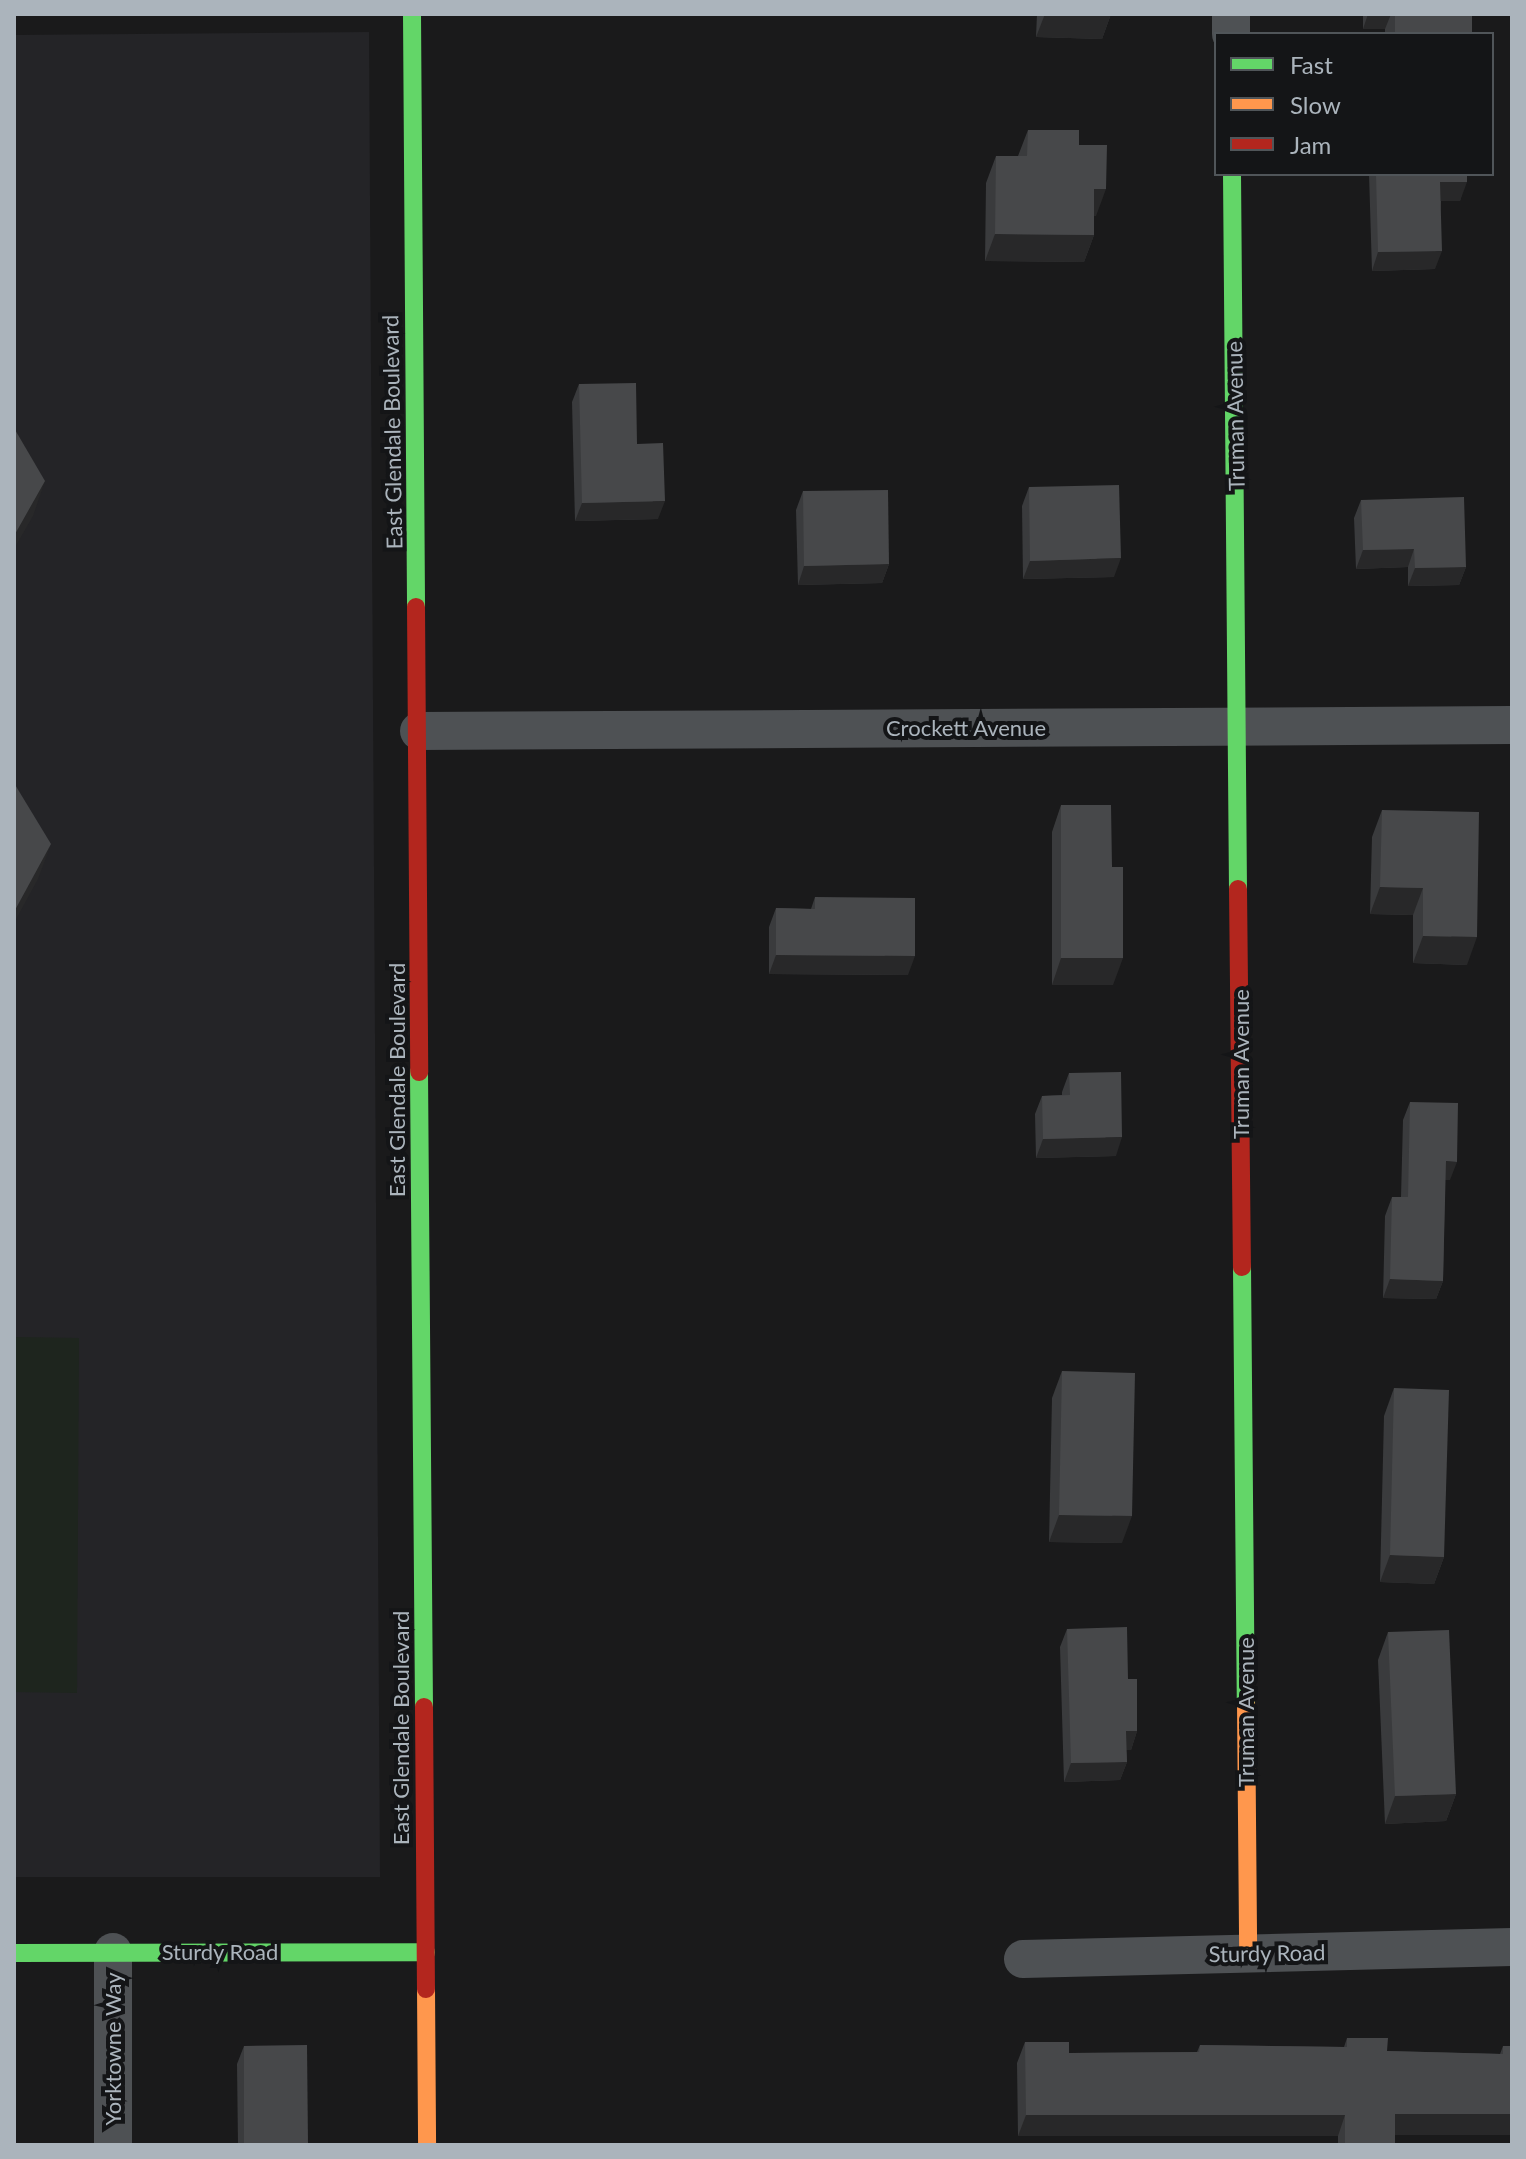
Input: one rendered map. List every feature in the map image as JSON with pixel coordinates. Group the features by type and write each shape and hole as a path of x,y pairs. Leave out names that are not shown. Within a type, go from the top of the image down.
{"street":[{"name":"East Glendale Boulevard","path":"412,14 427,2145"},
{"name":"Truman Avenue","path":"1232,176 1248,1954"},
{"name":"Crockett Avenue","path":"419,731 1512,725"},
{"name":"Sturdy Road","path":"1023,1959 1512,1947"},
{"name":"Yorktowne Way","path":"113,1952 113,2145"},
{"name":"Sturdy Road","path":"14,1953 426,1952"}],"shaded area":[{"path":"369,32 380,1877 14,1877 14,35"},
{"path":"14,1337 79,1338 77,1693 14,1692"}],"building":[{"path":"1395,14 1472,14 1472,32 1395,32"},
{"path":"1028,130 1079,130 1079,145 1107,145 1106,189 1094,189 1094,235 995,234 996,156 1027,156"},
{"path":"1376,176 1467,176 1467,182 1440,182 1442,251 1378,252"},
{"path":"636,383 637,444 663,443 665,501 582,503 579,384"},
{"path":"14,428 45,481 14,536"},
{"path":"1119,485 1121,558 1030,561 1029,487"},
{"path":"888,490 889,564 804,566 803,491"},
{"path":"1464,497 1466,567 1415,568 1414,549 1363,550 1361,500"},
{"path":"14,783 51,844 14,912"},
{"path":"1061,805 1111,805 1112,867 1123,867 1123,958 1061,958"},
{"path":"1382,810 1479,812 1477,937 1423,936 1423,888 1380,887"},
{"path":"815,897 915,898 915,956 776,955 776,908 815,909"},
{"path":"1121,1072 1122,1137 1043,1139 1042,1096 1070,1095 1069,1073"},
{"path":"1410,1102 1458,1103 1457,1162 1446,1161 1443,1281 1390,1279 1392,1197 1408,1197"},
{"path":"1062,1371 1135,1373 1132,1516 1059,1515"},
{"path":"1394,1388 1449,1390 1444,1557 1390,1555"},
{"path":"1127,1627 1128,1679 1137,1679 1137,1731 1126,1731 1127,1762 1071,1763 1067,1629"},
{"path":"1449,1630 1456,1794 1395,1796 1388,1632"},
{"path":"1347,2038 1388,2038 1387,2051 1503,2054 1503,2046 1512,2046 1512,2114 1395,2114 1395,2145 1345,2145 1345,2115 1026,2115 1025,2042 1069,2042 1069,2053 1199,2052 1200,2045 1347,2047"},
{"path":"307,2045 308,2145 244,2145 244,2046"}],"traffic: fast":[{"path":"412,14 416,607"},
{"path":"1232,176 1238,889"},
{"path":"419,1072 424,1707"},
{"path":"1242,1267 1246,1704"},
{"path":"14,1953 426,1952"}],"traffic: slow":[{"path":"1246,1704 1248,1954"},
{"path":"426,1989 427,2145"}],"traffic: jam":[{"path":"416,607 419,1072"},
{"path":"1238,889 1242,1267"},
{"path":"424,1707 426,1989"}]}
